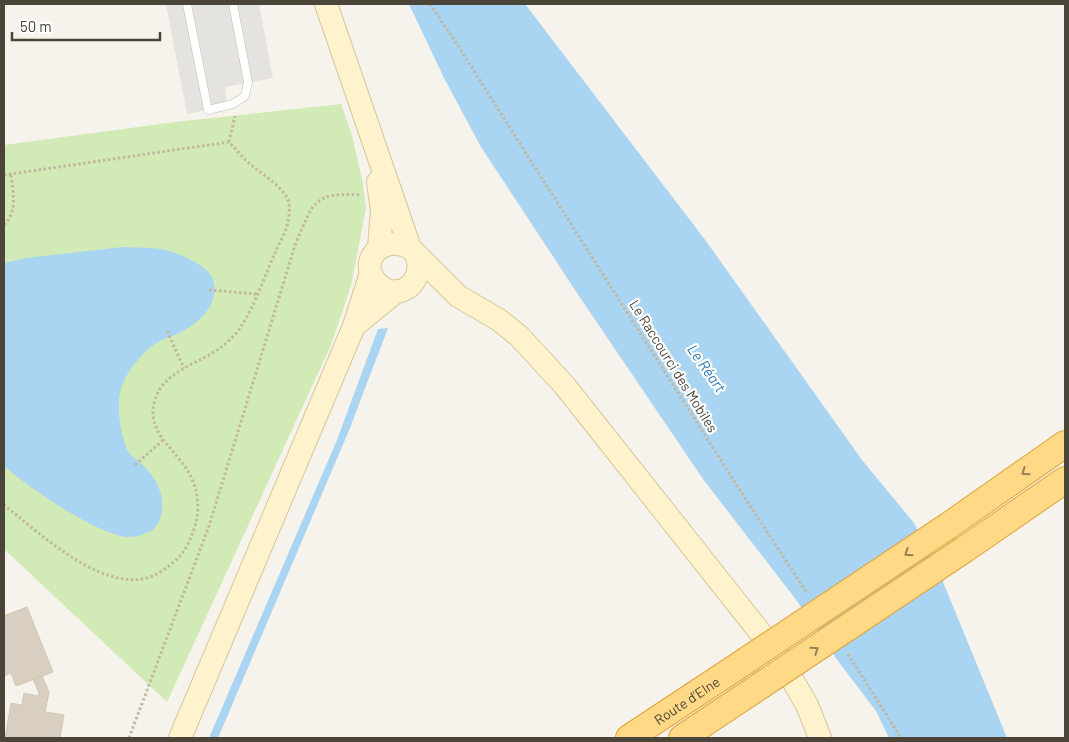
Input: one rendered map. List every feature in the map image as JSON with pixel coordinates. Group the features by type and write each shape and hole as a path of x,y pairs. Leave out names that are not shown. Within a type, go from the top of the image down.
{"highway":[{"name":"Route d'Elne","path":"629,738 948,526 1065,444"},
{"path":"688,738 755,690 1065,480"},
{"name":"Route d'Elne","path":"682,738 755,690"}],"main road":[{"path":"326,4 413,251 419,261 417,277 412,284 354,326"},
{"path":"372,134 382,210 379,248"},
{"path":"180,738 354,326 371,273 372,259 379,248 394,242 403,243 413,251 458,296 499,320 565,386 778,655 807,705 820,738"},
{"path":"371,273 378,285 390,291 425,290 458,296"}],"lane":[{"path":"187,4 208,110 233,104 245,96 248,82 233,4"}],"path":[{"name":"Le Raccourci des Mobiles","path":"430,4 812,600"},
{"path":"229,142 235,116 233,104"},
{"path":"4,175 229,142"},
{"path":"4,505 70,555 96,571 122,579 139,580 154,576 175,562 189,544 196,523 198,506 196,488 188,470 162,440 157,431 153,416 155,399 164,384 184,368 212,354 226,344 242,325 288,223 289,203 280,188 249,163 229,142"},
{"path":"4,225 11,216 15,205 11,175"},
{"path":"129,738 209,526 296,242 311,209 319,199 346,194 368,195 369,211 382,210"},
{"path":"209,290 257,294"},
{"path":"167,331 184,368"},
{"path":"135,465 162,440"},
{"path":"844,648 901,738"}],"green space":[{"path":"341,104 352,135 363,184 366,208 351,286 331,345 167,702 4,549 4,145 175,122"}],"shaded area":[{"path":"166,4 259,4 273,78 225,87 227,105 187,114"}],"water":[{"name":"Le Réart","path":"409,4 525,4 706,241 862,460 914,523 941,577 1007,738 889,738 876,711 838,661 797,601 703,479 481,147 444,78"},
{"path":"123,247 161,249 182,256 197,263 209,272 214,286 211,304 201,318 187,329 152,346 135,363 123,382 119,399 120,424 127,450 154,478 162,499 161,514 156,526 149,532 133,537 114,534 81,519 29,486 4,466 4,263 26,258"},
{"path":"388,328 350,428 218,738 209,738 337,440 378,329"}],"building":[{"path":"27,607 53,672 16,686 11,673 4,676 4,616"},
{"path":"42,676 49,692 45,712 64,715 60,738 5,738 11,703 22,705 24,693 38,696 39,693 33,679"}]}
